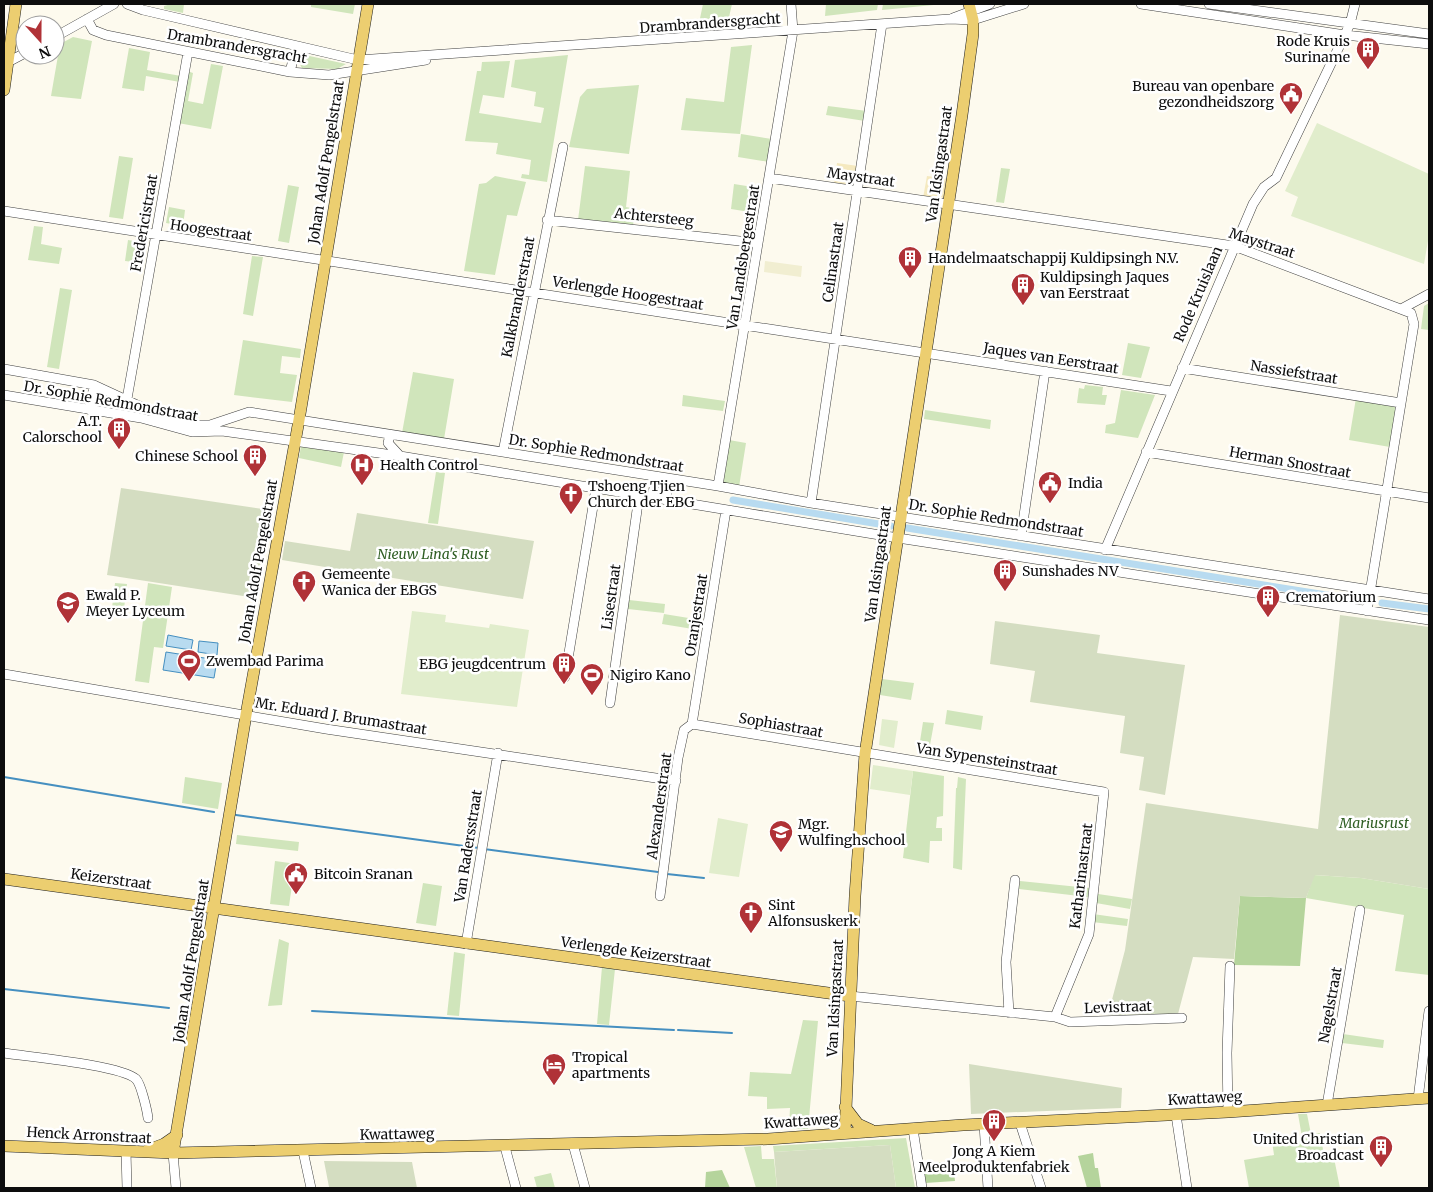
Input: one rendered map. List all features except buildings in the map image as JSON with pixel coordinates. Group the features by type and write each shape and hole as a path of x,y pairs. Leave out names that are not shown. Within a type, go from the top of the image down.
{"main road":[{"path":"4,90 6,62 16,4"},
{"name":"Johan Adolf Pengelstraat","path":"173,1153 246,715 299,420 368,4"},
{"name":"Van Idsingastraat","path":"845,1133 850,996 865,754 949,204 971,12"},
{"name":"Keizerstraat","path":"4,879 214,909"},
{"name":"Verlengde Keizerstraat","path":"214,909 850,996"},
{"name":"Kwattaweg","path":"173,1153 303,1152 768,1139 984,1124 1228,1112 1423,1098"},
{"path":"845,1107 858,1124 879,1132"},
{"path":"140,1152 155,1148 177,1135"},
{"name":"Henck Arronstraat","path":"4,1146 173,1153"}],"street":[{"path":"65,31 114,4"},
{"name":"Drambrandersgracht","path":"127,4 143,10 296,47 357,65"},
{"name":"Van Landsbergestraat","path":"718,486 746,326 793,31 791,4"},
{"path":"971,12 990,4"},
{"path":"971,12 1024,4"},
{"path":"1141,4 1345,35 1429,44"},
{"path":"1209,4 1429,34"},
{"name":"Rode Kruislaan","path":"1105,550 1252,204 1279,172 1350,24 1355,4"},
{"name":"Drambrandersgracht","path":"87,19 93,30 106,35 290,72 329,75 357,65 448,55 950,19 971,12"},
{"name":"Celinastraat","path":"811,504 882,24"},
{"path":"290,72 296,47"},
{"name":"Fredericistraat","path":"127,399 188,52"},
{"name":"Kalkbranderstraat","path":"503,452 547,220 563,147"},
{"name":"Maystraat","path":"769,178 1234,246 1403,308"},
{"name":"Hoogestraat","path":"4,212 325,260"},
{"name":"Achtersteeg","path":"547,220 758,243"},
{"name":"Verlengde Hoogestraat","path":"325,260 926,353"},
{"path":"1366,611 1414,324 1411,313 1403,308 1429,294"},
{"name":"Jaques van Eerstraat","path":"926,353 1171,391"},
{"name":"Nassiefstraat","path":"1182,368 1401,403"},
{"name":"Dr. Sophie Redmondstraat","path":"4,370 94,385 127,399 157,418 192,432 222,431 400,456 898,538 1429,620"},
{"path":"1021,536 1045,371"},
{"path":"90,410 94,385"},
{"name":"Dr. Sophie Redmondstraat","path":"4,395 186,424 210,425 249,412 718,486 811,504 1429,599"},
{"path":"390,435 388,443 400,456"},
{"name":"Herman Snostraat","path":"1146,452 1387,493 1429,498"},
{"path":"652,498 656,477"},
{"path":"666,500 669,479"},
{"path":"565,677 596,488"},
{"name":"Lisestraat","path":"610,703 639,496"},
{"name":"Oranjestraat","path":"692,724 726,510"},
{"name":"Mr. Eduard J. Brumastraat","path":"4,674 246,715 676,781"},
{"name":"Sophiastraat","path":"692,724 865,754"},
{"name":"Alexanderstraat","path":"660,896 684,730 692,724"},
{"name":"Van Radersstraat","path":"466,944 498,753"},
{"name":"Van Sypensteinstraat","path":"865,754 1104,792"},
{"name":"Katharinastraat","path":"1055,1017 1089,934 1104,792"},
{"path":"1009,1013 1006,962 1015,880"},
{"name":"Nagelstraat","path":"1327,1105 1360,910"},
{"path":"1228,1112 1227,1052 1230,966"},
{"name":"Verlengde Keizerstraat","path":"850,996 1055,1017"},
{"path":"1423,1098 1429,1011"},
{"name":"Levistraat","path":"1055,1017 1070,1022 1182,1018"},
{"path":"4,1053 105,1068 129,1075 138,1082 148,1118"},
{"path":"1176,1115 1187,1188"},
{"path":"1020,1123 1041,1188"},
{"path":"984,1124 988,1188"},
{"path":"912,1129 922,1188"},
{"path":"573,1144 585,1188"},
{"path":"505,1146 516,1188"},
{"path":"126,1151 127,1188"},
{"path":"303,1152 311,1188"},
{"path":"173,1153 176,1188"}],"shaded area":[{"path":"765,261 802,266 801,277 764,272"}],"green space":[{"path":"184,4 183,13 164,9 164,6"},
{"path":"311,4 355,4 353,14 311,7"},
{"path":"703,4 732,4 727,26 698,28"},
{"path":"826,4 878,4 877,10 825,16"},
{"path":"883,4 944,4 882,10"},
{"path":"73,37 92,41 81,99 51,96 56,65 65,65 65,41"},
{"path":"752,45 740,134 681,130 686,98 724,102 731,47"},
{"path":"129,48 150,52 147,70 181,76 180,82 146,76 144,91 122,88"},
{"path":"303,55 346,64 337,69 302,68 298,61"},
{"path":"568,55 547,182 521,178 522,174 529,175 531,160 496,154 498,143 465,141 477,71 481,71 482,62 510,61 504,98 483,95 479,113 541,123 544,108 534,106 536,92 511,87 515,60"},
{"path":"211,64 223,66 211,129 178,123 187,71 193,73 188,101 203,104"},
{"path":"639,85 629,154 569,147 580,97 587,89"},
{"path":"828,106 867,111 865,121 826,115"},
{"path":"1317,123 1429,174 1429,235 1424,264 1291,216 1298,197 1285,191"},
{"path":"741,134 772,139 769,162 738,157"},
{"path":"119,156 133,158 123,219 109,217"},
{"path":"585,166 630,171 626,207 636,209 633,225 578,220"},
{"path":"1001,168 1010,169 1004,203 996,202"},
{"path":"495,176 526,182 517,216 507,215 495,275 464,271 479,184 486,183"},
{"path":"734,184 759,188 756,213 731,209"},
{"path":"288,185 299,187 289,243 278,241"},
{"path":"169,207 185,210 183,226 166,223"},
{"path":"34,226 43,227 41,244 62,248 59,264 28,260"},
{"path":"128,240 145,243 142,263 125,261"},
{"path":"252,256 263,257 253,316 243,314"},
{"path":"60,288 72,290 59,369 47,367"},
{"path":"1429,303 1429,330 1421,329 1424,306"},
{"path":"243,340 301,349 300,358 282,356 280,373 297,375 292,402 234,395"},
{"path":"1128,343 1150,347 1141,378 1122,375"},
{"path":"413,372 454,379 444,439 402,433"},
{"path":"1085,385 1103,387 1102,395 1107,395 1105,405 1077,403 1079,388 1084,389"},
{"path":"1121,390 1155,395 1138,438 1105,433 1106,425 1115,423"},
{"path":"683,395 725,401 723,411 682,406"},
{"path":"1356,398 1396,405 1390,447 1349,440"},
{"path":"925,410 991,420 990,429 924,419"},
{"path":"729,440 746,443 739,487 724,483 722,478"},
{"path":"301,446 344,452 341,467 299,458"},
{"path":"436,472 445,473 438,524 428,523"},
{"path":"121,488 270,510 256,598 107,575"},
{"name":"Nieuw Lina's Rust","path":"357,513 534,541 523,599 282,560 285,541 350,551"},
{"path":"115,583 127,584 124,609 112,608"},
{"path":"148,583 172,587 163,648 154,647 149,683 135,681"},
{"path":"629,600 665,604 664,613 628,609"},
{"path":"412,611 446,615 445,622 489,628 490,624 529,630 517,707 401,694"},
{"path":"664,614 701,620 699,630 662,624"},
{"name":"Mariusrust","path":"1340,615 1429,627 1429,889 1361,878 1315,875 1306,898 1240,896 1234,959 1193,957 1178,1014 1108,1015 1125,950 1146,803 1318,829"},
{"path":"995,621 1100,635 1097,653 1185,665 1165,795 1139,790 1144,757 1120,753 1125,716 1030,702 1035,671 990,664"},
{"path":"882,679 914,683 911,700 880,695"},
{"path":"947,710 983,716 981,730 945,724"},
{"path":"882,719 898,721 894,748 879,745"},
{"path":"923,722 934,723 928,756 918,754"},
{"path":"873,765 913,771 910,795 870,789"},
{"path":"913,771 944,776 943,816 937,817 936,828 942,828 942,841 930,841 929,863 903,858"},
{"path":"185,777 222,783 218,809 182,803"},
{"path":"958,777 966,779 962,870 953,868"},
{"path":"718,818 748,824 739,877 709,873"},
{"path":"237,835 299,842 298,851 236,844"},
{"path":"275,861 304,865 302,886 292,885 289,906 270,904"},
{"path":"1314,875 1361,878 1429,889 1429,975 1395,971 1404,915 1306,898"},
{"path":"1020,881 1089,888 1088,897 1019,889"},
{"path":"423,883 442,886 436,926 416,923"},
{"path":"1098,894 1132,899 1130,909 1096,903"},
{"path":"1240,896 1306,898 1300,966 1234,965"},
{"path":"1093,914 1128,919 1127,926 1092,922"},
{"path":"279,939 289,943 282,1005 268,1006"},
{"path":"454,952 465,954 459,1016 447,1015"},
{"path":"602,967 615,969 609,1025 597,1024"},
{"path":"803,1020 818,1021 808,1129 789,1129 790,1108 767,1109 767,1097 748,1096 750,1072 791,1074"},
{"path":"1343,1034 1384,1040 1383,1048 1342,1043"},
{"path":"969,1064 1122,1088 1121,1108 971,1114"},
{"path":"1298,1114 1307,1114 1311,1134 1320,1133 1324,1155 1333,1153 1340,1188 1249,1188 1244,1160 1274,1155 1272,1141 1302,1137"},
{"path":"906,1138 915,1188 896,1188 890,1145 774,1152 773,1146"},
{"path":"890,1145 896,1188 777,1188 774,1152"},
{"path":"761,1146 762,1159 774,1159 777,1188 756,1188 744,1147"},
{"path":"1093,1153 1095,1168 1098,1168 1101,1188 1087,1188 1078,1156"},
{"path":"324,1161 412,1162 417,1188 329,1187"},
{"path":"953,1161 955,1181 925,1183 923,1164"},
{"path":"722,1170 730,1188 705,1188 706,1172"},
{"path":"551,1173 555,1188 537,1188 534,1177"}],"sand":[{"path":"837,163 858,166 855,185 834,185"},
{"path":"927,176 949,179 945,198 942,200 923,198"}],"water":[{"path":"168,635 193,640 191,650 166,646"},
{"path":"199,641 218,643 217,655 198,652"},
{"path":"166,652 217,660 214,678 163,670"}],"waterway":[{"path":"733,500 891,526"},
{"path":"907,528 1358,600"},
{"path":"1382,603 1429,609"},
{"path":"4,777 214,812"},
{"path":"236,815 479,848"},
{"path":"484,849 658,872"},
{"path":"667,874 704,878"},
{"path":"4,989 169,1008"},
{"path":"312,1011 674,1030"},
{"path":"678,1030 732,1033"}],"place":[{"name":"Rode Kruis Suriname","path":"1368,70"},
{"name":"Bureau van openbare gezondheidszorg","path":"1291,115"},
{"name":"Handelmaatschappij Kuldipsingh N.V.","path":"910,279"},
{"name":"Kuldipsingh Jaques van Eerstraat","path":"1023,306"},
{"name":"A.T. Calorschool","path":"119,450"},
{"name":"Chinese School","path":"255,477"},
{"name":"Health Control","path":"362,486"},
{"name":"India","path":"1050,504"},
{"name":"Tshoeng Tjien Church der EBG","path":"571,515"},
{"name":"Sunshades NV","path":"1005,592"},
{"name":"Gemeente Wanica der EBGS","path":"304,603"},
{"name":"Crematorium","path":"1268,618"},
{"name":"Ewald P. Meyer Lyceum","path":"68,624"},
{"name":"Zwembad Parima","path":"189,682"},
{"name":"EBG jeugdcentrum","path":"564,685"},
{"name":"Nigiro Kano","path":"592,696"},
{"name":"Mgr. Wulfinghschool","path":"781,853"},
{"name":"Bitcoin Sranan","path":"296,895"},
{"name":"Sint Alfonsuskerk","path":"751,934"},
{"name":"Tropical apartments","path":"554,1086"},
{"name":"Jong A Kiem Meelproduktenfabriek","path":"994,1142"},
{"name":"United Christian Broadcast","path":"1381,1168"}]}
